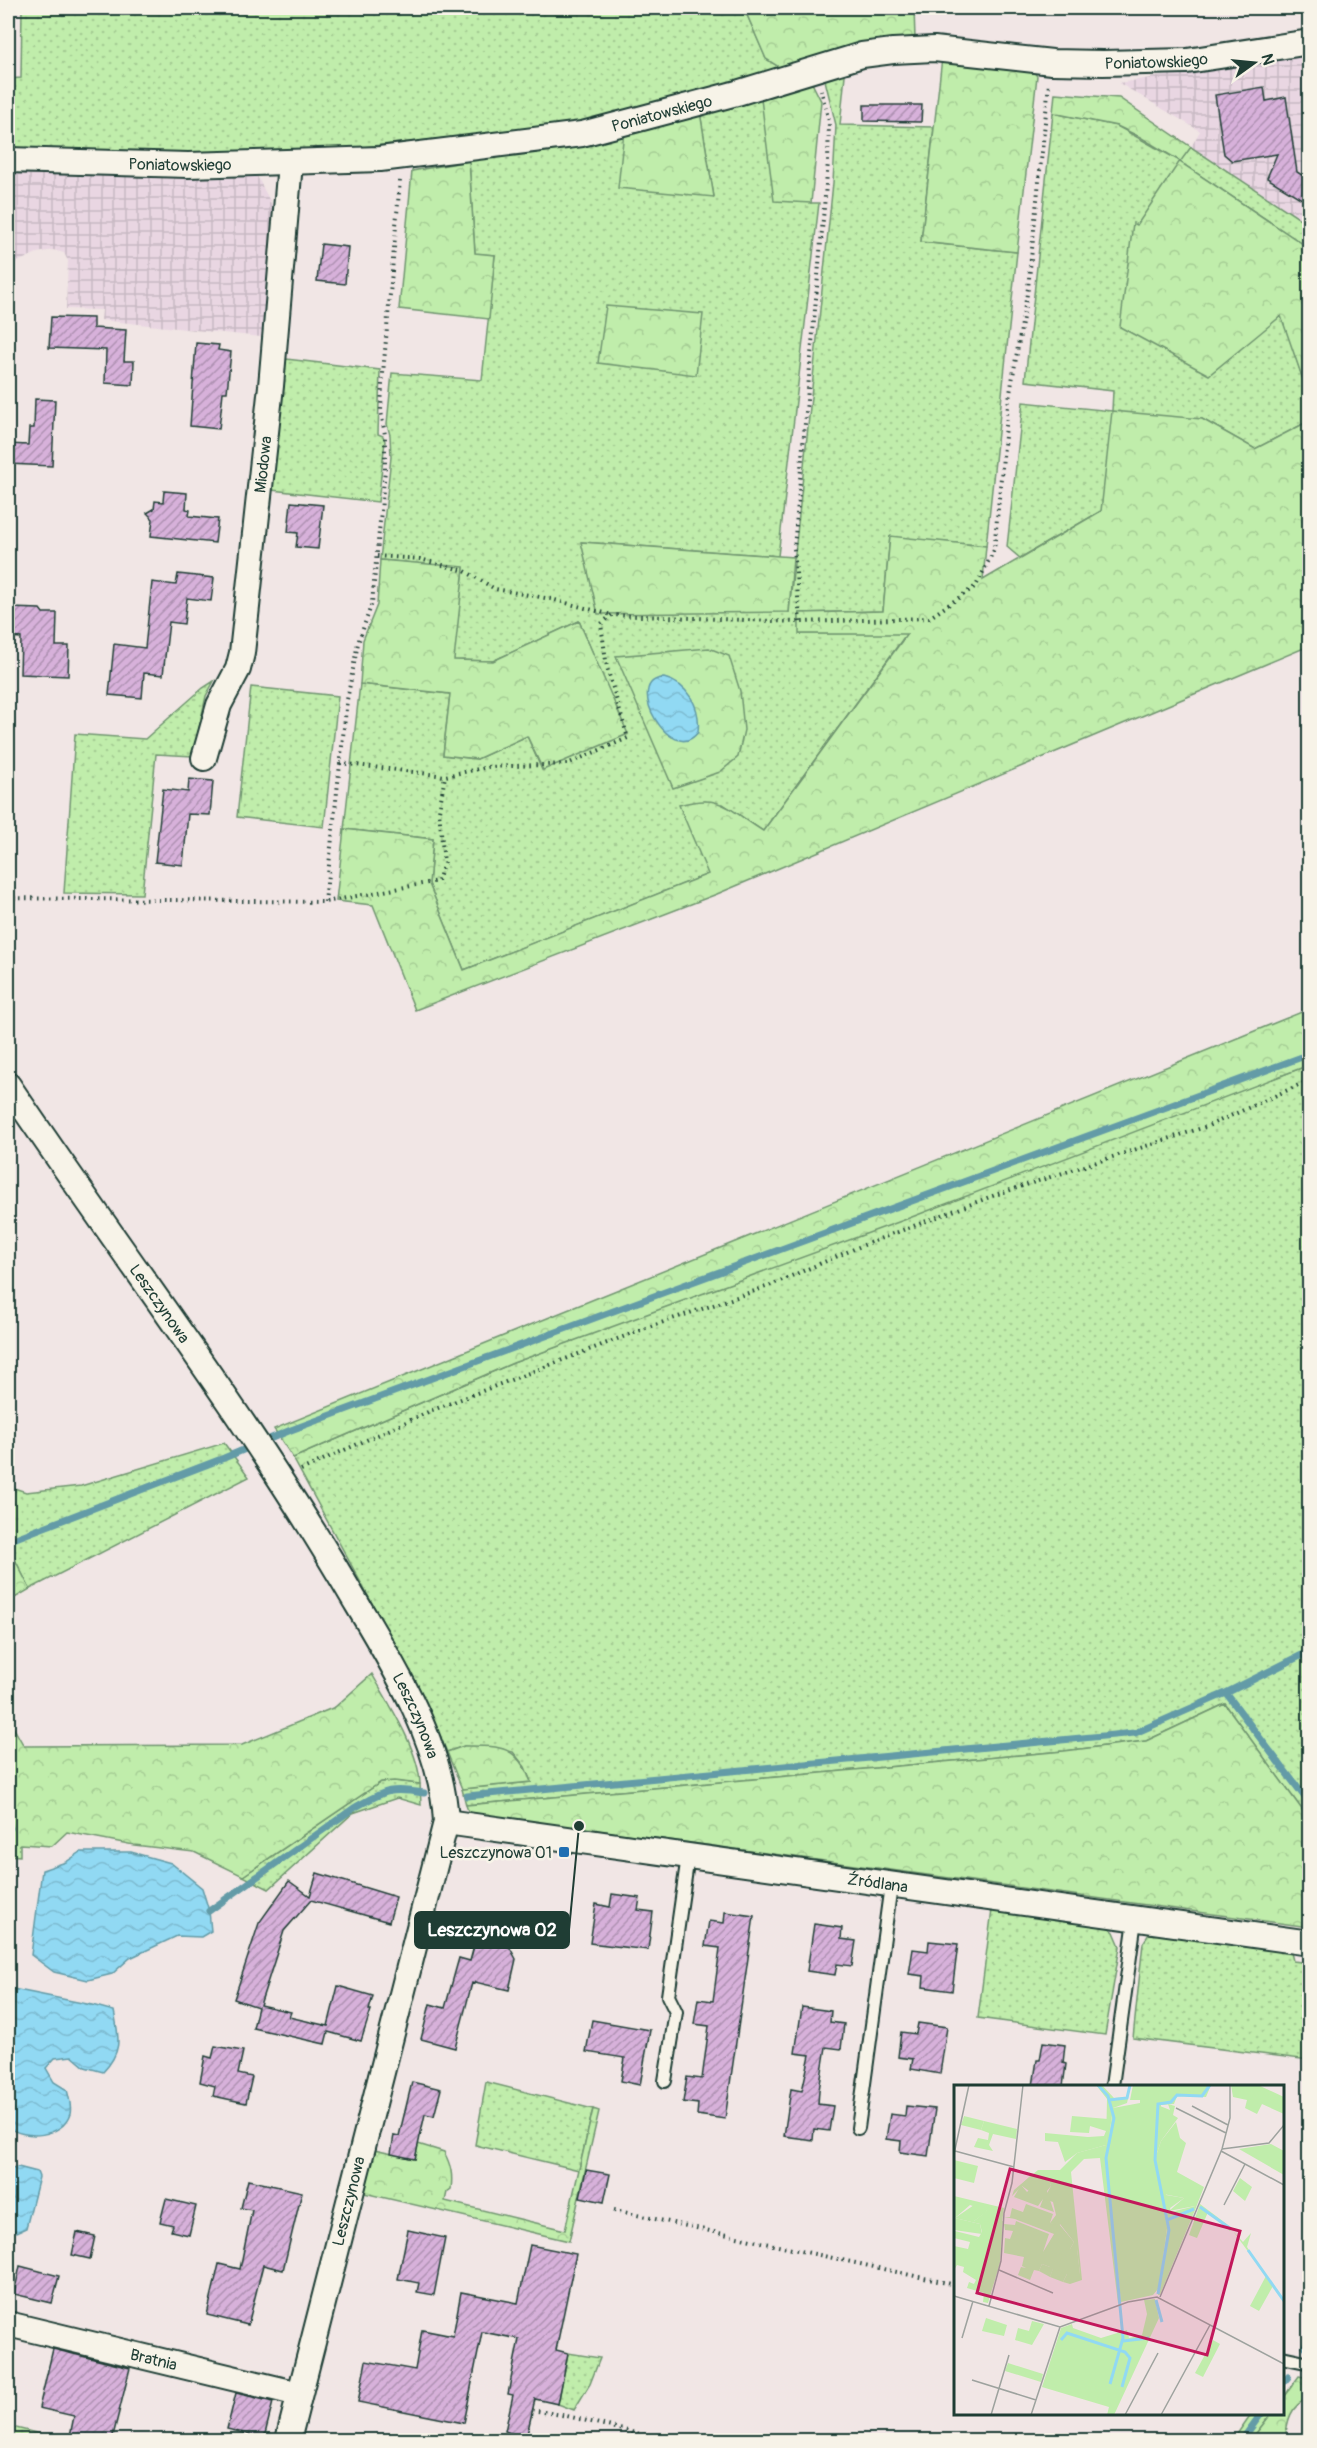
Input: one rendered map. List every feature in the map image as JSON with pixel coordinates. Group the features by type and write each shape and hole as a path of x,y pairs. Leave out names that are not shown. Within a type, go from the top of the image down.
{"street":[{"name":"Poniatowskiego","path":"8,160 188,165 380,159 582,134 656,115 862,55 934,50 1052,62 1187,61 1310,42"},
{"name":"Miodowa","path":"204,758 219,705 238,669 242,653 270,399 290,163"},
{"name":"Leszczynowa","path":"8,1085 313,1528 387,1654 424,1731 445,1798 446,1822 288,2440"},
{"name":"Źródlana","path":"446,1822 1310,1943"},
{"name":"Bratnia","path":"8,2324 299,2394"}],"lane":[{"path":"665,2081 676,2012 668,1996 688,1856"},
{"path":"858,2128 891,1885"},
{"path":"1112,2085 1135,1920"},
{"path":"1284,2357 1310,2363"}],"path":[{"path":"377,555 420,559 465,571 495,589 550,599 612,615 800,622 929,618 976,586 994,550 1008,405 1028,288 1052,62"},
{"path":"800,622 794,548 828,162 828,121 824,95 811,71"},
{"path":"325,902 347,700 358,643 372,603 385,470 385,435 381,411 382,385 403,155"},
{"path":"340,763 445,776 488,767 567,764 628,738 607,668 601,624 612,615"},
{"path":"8,898 325,902 438,881 444,863 439,811 445,776"},
{"path":"277,1473 646,1328 766,1287 861,1246 995,1195 1208,1126 1310,1080"},
{"path":"614,2210 954,2285"},
{"path":"532,2410 567,2416 664,2440"}],"shaded area":[{"path":"1309,53 1309,225 1191,147 1200,131 1119,83"},
{"path":"8,172 257,176 274,209 261,337 101,320 102,310 66,309 68,261 64,253 53,250 37,253 13,264 10,282 8,282"}],"green space":[{"path":"22,8 744,8 766,58 782,69 574,124 363,147 251,153 8,151 8,79 21,78"},
{"path":"744,8 914,8 915,39 782,69 766,59"},
{"path":"942,58 1029,66 1037,76 1017,252 921,242"},
{"path":"846,65 840,125 934,127 921,242 1017,252 986,546 890,537 883,611 799,613 800,634 907,633 763,831 723,804 680,805 709,874 464,970 429,884 433,839 344,829 360,684 450,694 443,755 477,759 527,736 542,770 627,734 579,621 493,661 453,660 464,568 380,560 391,457 387,424 392,373 482,380 495,255 475,254 469,161 624,131 714,197 700,112 760,91 811,203 819,203 778,556 581,542 789,612 833,183 836,125 823,72"},
{"path":"809,77 821,101 811,203 774,201 760,91"},
{"path":"1055,93 1119,98 1191,147 1180,162 1303,244 1309,244 1309,397 1281,316 1209,375 1120,327 1133,223 1137,225 1180,161 1117,126 1053,113"},
{"path":"700,112 714,197 618,188 624,131"},
{"path":"1053,113 1117,126 1180,161 1191,147 1309,225 1309,244 1303,244 1180,162 1137,226 1133,224 1282,316 1309,397 1309,421 1255,449 1202,419 1101,511 1020,558 1007,547 1023,402 1112,411 1113,391 1025,381"},
{"path":"469,161 475,253 495,255 489,319 399,309 412,171"},
{"path":"606,306 703,314 696,375 598,363"},
{"path":"286,359 380,370 378,434 383,436 385,441 378,502 272,490"},
{"path":"1112,411 1202,419 1255,449 1309,421 1309,646 717,894 415,1010 373,905 336,901 344,829 433,839 429,884 464,970 708,874 679,805 706,801 716,802 733,810 763,831 907,634 799,634 799,613 883,611 890,536 986,546 983,580 1101,511"},
{"path":"581,542 793,557 789,612 598,614"},
{"path":"380,560 464,567 454,660 493,661 579,621 628,734 543,770 527,736 477,759 443,755 450,694 360,684 363,640 377,605"},
{"path":"709,648 729,656 740,691 744,730 738,757 720,772 673,788 616,656"},
{"path":"214,681 206,696 193,756 156,754 142,894 64,893 75,734 145,739"},
{"path":"251,687 338,696 324,827 237,817"},
{"path":"1309,1009 1309,1065 904,1220 513,1363 293,1458 274,1429"},
{"path":"1309,1065 1309,1819 1225,1704 1146,1741 1064,1751 466,1805 462,1789 531,1782 525,1767 513,1752 464,1746 447,1752 416,1684 293,1458 513,1363"},
{"path":"224,1443 249,1477 30,1589 8,1546 8,1486 26,1492 81,1486"},
{"path":"8,1546 30,1589 8,1602"},
{"path":"372,1674 409,1742 420,1784 381,1782 243,1876 194,1852 134,1845 67,1832 52,1846 20,1844 20,1856 8,1855 8,1718 24,1746 242,1745 335,1707"},
{"path":"1225,1704 1309,1819 1309,1927 574,1827 470,1817 466,1805 1064,1751 1146,1741"},
{"path":"464,1746 497,1747 513,1754 519,1760 531,1782 462,1789 447,1752"},
{"path":"381,1782 420,1784 421,1805 397,1798 353,1813 269,1889 243,1876"},
{"path":"992,1910 1107,1926 1114,1932 1120,1946 1105,2035 978,2018"},
{"path":"1149,1934 1186,1935 1290,1948 1293,1961 1309,1963 1309,2060 1133,2038 1143,1943"},
{"path":"486,2082 593,2109 579,2170 475,2145"},
{"path":"593,2109 599,2111 569,2241 364,2193 374,2150 415,2159 418,2144 444,2152 452,2179 451,2189 447,2192 445,2201 565,2230"},
{"path":"568,2353 600,2358 590,2384 574,2410 558,2404"},
{"path":"1299,2376 1309,2378 1309,2398 1298,2405 1291,2415 1285,2440 1254,2440 1254,2436 1270,2415 1284,2415 1284,2397"},
{"path":"1250,2415 1270,2415 1254,2436 1254,2440 1233,2440"},
{"path":"8,2426 64,2440 8,2440"}],"water":[{"path":"664,678 680,685 695,706 698,732 687,740 676,739 664,731 649,705 648,692 652,682"},
{"path":"81,1852 131,1852 171,1863 202,1888 209,1911 211,1931 201,1937 177,1936 130,1958 112,1974 88,1980 54,1972 31,1955 42,1870 66,1862"},
{"path":"8,1988 114,2011 117,2051 103,2072 85,2067 72,2056 55,2058 46,2068 54,2082 67,2090 70,2105 70,2114 66,2122 52,2132 23,2134 8,2127"},
{"path":"18,2167 37,2172 39,2177 26,2228 17,2232 8,2228 8,2175 11,2168"}],"building":[{"path":"1264,87 1266,101 1286,97 1297,172 1310,180 1310,204 1267,178 1277,154 1232,161 1224,154 1215,95"},
{"path":"864,105 922,105 921,122 864,121"},
{"path":"321,244 348,247 345,284 317,281"},
{"path":"51,317 93,318 93,328 126,330 124,361 134,361 133,385 105,383 106,350 49,348"},
{"path":"196,343 219,345 218,350 231,352 227,392 223,392 219,429 190,426"},
{"path":"35,399 55,400 52,466 8,464 8,444 28,445 29,428 34,428"},
{"path":"164,491 187,493 186,509 190,510 189,516 218,519 215,543 151,536 153,519 147,513 154,509 155,501 163,502"},
{"path":"291,502 323,505 318,549 296,547 298,533 288,532"},
{"path":"178,574 214,578 211,601 187,598 184,624 169,622 163,675 144,673 142,698 109,695 114,644 145,648 152,582 176,585"},
{"path":"10,608 40,609 43,613 57,613 56,646 69,646 68,676 20,674 21,638 9,637"},
{"path":"189,779 213,781 210,815 188,814 183,865 155,862 163,789 188,792"},
{"path":"317,1873 396,1897 389,1922 311,1900 284,1931 260,2005 291,2012 289,2017 328,2026 338,1986 373,1996 361,2041 328,2032 325,2044 253,2028 258,2007 234,1999 259,1923 289,1881 310,1896"},
{"path":"612,1894 640,1898 638,1910 653,1912 648,1950 590,1943 596,1904 610,1907"},
{"path":"725,1912 754,1916 725,2119 697,2115 698,2104 683,2102 687,2077 702,2079 709,2026 694,2024 698,1999 713,2001 720,1948 705,1946 709,1921 724,1923"},
{"path":"814,1924 842,1928 841,1939 856,1941 852,1966 837,1964 835,1975 807,1971"},
{"path":"485,1931 503,1935 516,1959 509,1990 472,1983 455,2048 421,2039 430,2004 445,2008 459,1958 470,1961 477,1935"},
{"path":"929,1941 958,1944 952,1991 923,1987 924,1976 909,1974 913,1949 928,1951"},
{"path":"802,2007 831,2011 830,2022 844,2024 841,2049 826,2047 819,2090 818,2104 833,2106 829,2131 814,2129 813,2140 784,2136 791,2089 802,2091 810,2055 795,2053"},
{"path":"592,2020 650,2030 640,2085 621,2081 625,2058 586,2052"},
{"path":"918,2023 947,2027 940,2074 911,2069 913,2059 898,2057 901,2032 916,2034"},
{"path":"1043,2042 1065,2045 1063,2063 1066,2064 1063,2085 1033,2085 1037,2060 1040,2060"},
{"path":"215,2046 243,2051 238,2074 252,2077 246,2103 213,2096 215,2086 200,2082 205,2056 212,2058"},
{"path":"412,2082 441,2089 434,2116 425,2114 415,2159 391,2154 394,2135 399,2136"},
{"path":"906,2106 935,2109 928,2156 900,2152 901,2141 886,2139 890,2114 905,2116"},
{"path":"586,2170 610,2174 604,2202 580,2197"},
{"path":"248,2180 302,2192 283,2270 263,2265 248,2325 207,2315 219,2264 240,2269 252,2210 241,2208"},
{"path":"166,2199 196,2206 189,2235 171,2231 173,2225 160,2222"},
{"path":"408,2230 445,2238 434,2295 417,2292 419,2283 398,2279"},
{"path":"77,2232 95,2236 90,2259 72,2255"},
{"path":"530,2245 576,2254 556,2350 568,2353 558,2404 535,2399 526,2439 505,2431 513,2395 508,2394 519,2339 482,2332 464,2423 358,2402 366,2361 415,2370 422,2330 453,2336 461,2292 518,2303"},
{"path":"20,2266 59,2276 52,2303 14,2294"},
{"path":"53,2349 130,2368 112,2440 90,2440 70,2436 74,2416 39,2408"},
{"path":"236,2393 273,2402 264,2438 227,2429"}],"waterway":[{"path":"8,1541 291,1430 1310,1054"},
{"path":"467,1796 1135,1733 1226,1693 1310,1651"},
{"path":"1226,1693 1310,1804"},
{"path":"209,1911 364,1802 387,1792 402,1790 424,1793"},
{"path":"8,1821 10,1828"},
{"path":"1305,2346 1310,2336"},
{"path":"1284,2382 1288,2377"},
{"path":"1242,2440 1260,2415"}],"place":[{"name":"Leszczynowa 02","path":"579,1826"},
{"name":"Leszczynowa 01","path":"564,1852"}]}
